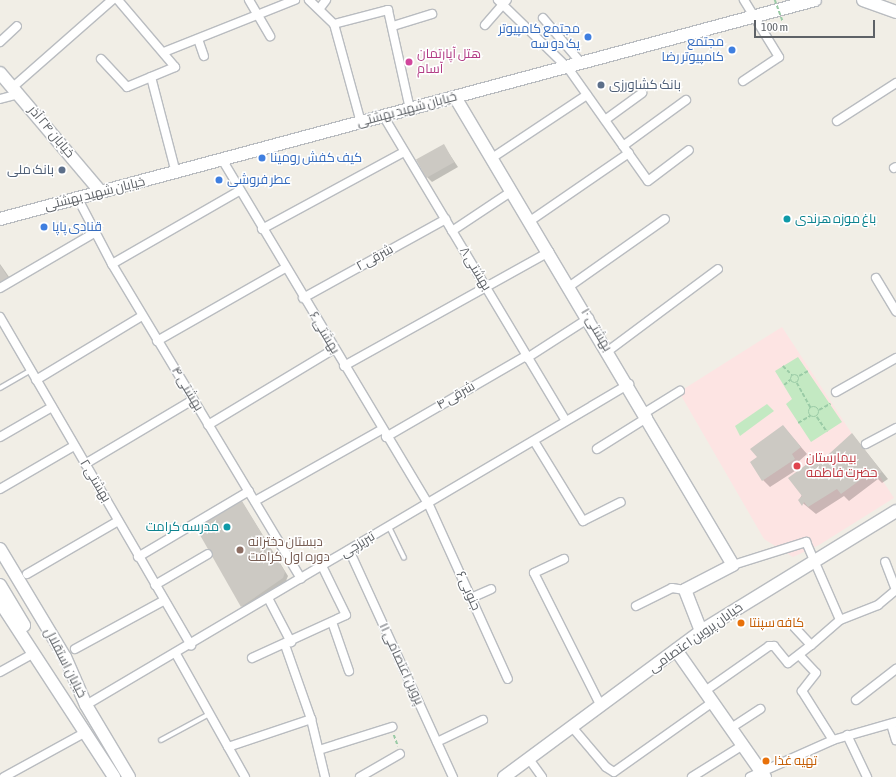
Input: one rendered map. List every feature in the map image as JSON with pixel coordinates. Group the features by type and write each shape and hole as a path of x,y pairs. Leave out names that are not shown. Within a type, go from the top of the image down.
{"main road":[{"name":"خیابان شهید بهشتی","path":"0,219 100,191 176,174 410,109 568,68 815,0"},
{"path":"863,0 896,12"},
{"name":"خیابان ۲۴ آذر","path":"0,73 16,90 100,191"},
{"name":"بهشتی ۱۰","path":"455,97 629,384 733,565"},
{"name":"خیابان پروین اعتصامی","path":"504,777 701,631 814,559 896,511"},
{"name":"خیابان استقلال","path":"0,549 65,657 86,705 129,777"},
{"path":"0,564 86,705"},
{"path":"701,631 685,590 733,565"},
{"path":"0,585 86,732"},
{"name":"خیابان استقلال","path":"0,602 32,654 86,732 114,777"},
{"path":"676,650 743,745 759,775"}],"street":[{"path":"0,99 16,90 112,0"},
{"path":"102,59 127,87 175,67 164,52 118,0"},
{"path":"249,0 270,36"},
{"path":"164,52 259,16 295,0"},
{"path":"309,0 320,8 334,24 361,123"},
{"path":"320,8 326,0"},
{"path":"743,81 779,57 744,0"},
{"path":"485,25 502,2 568,68 648,181 689,150"},
{"path":"334,24 388,10 393,26 410,109"},
{"path":"393,26 432,14"},
{"path":"543,18 582,64"},
{"path":"0,42 17,26"},
{"path":"198,39 204,56"},
{"path":"151,77 176,174"},
{"path":"837,121 896,83"},
{"path":"605,120 642,93"},
{"path":"492,158 588,95"},
{"path":"623,146 686,100"},
{"name":"بهشتی ۸","path":"384,117 446,219 526,357 566,421"},
{"path":"262,229 404,152"},
{"path":"530,221 629,153"},
{"name":"بهشتی ۶","path":"223,161 239,192 381,430 428,503"},
{"path":"452,231 512,191"},
{"path":"112,264 239,192"},
{"name":"بهشتی ۴","path":"77,198 94,233 142,316 301,579"},
{"name":"شرقی ۲","path":"303,298 446,219"},
{"path":"570,286 665,219"},
{"path":"0,288 94,233"},
{"path":"344,366 487,290 549,252"},
{"path":"158,341 285,268"},
{"path":"608,351 718,269"},
{"path":"876,278 896,311"},
{"path":"36,380 142,316"},
{"name":"بهشتی ۲","path":"0,317 163,600 191,645"},
{"name":"شرقی ۴","path":"386,437 526,357 589,318"},
{"path":"208,425 334,349"},
{"path":"836,392 896,358"},
{"name":"تبریزچی","path":"86,705 176,654 629,384"},
{"path":"597,448 680,391"},
{"path":"85,464 193,400"},
{"path":"0,437 52,407"},
{"path":"866,444 896,428"},
{"path":"255,501 381,430"},
{"path":"534,441 583,522 621,502"},
{"path":"0,490 74,446"},
{"path":"138,557 249,491"},
{"name":"جنوبی ۶","path":"428,503 508,679"},
{"path":"26,574 118,521"},
{"path":"733,565 806,542 840,620"},
{"name":"پروین اعتصامی ۱۱","path":"349,550 453,777"},
{"path":"155,585 208,554"},
{"path":"564,559 534,573 601,706"},
{"path":"705,691 772,645 788,663 800,656 811,644 840,620 878,606 896,590 885,562"},
{"path":"252,658 288,644 346,615 322,566"},
{"path":"636,606 672,588 685,590"},
{"path":"471,598 491,589"},
{"path":"268,598 288,644 311,719 325,777"},
{"path":"75,650 163,600"},
{"path":"332,622 349,671"},
{"path":"793,626 811,644"},
{"path":"0,672 32,654"},
{"path":"176,654 245,777"},
{"path":"800,656 816,673 802,691 833,740"},
{"path":"856,700 896,669"},
{"path":"572,727 606,767 614,772 712,702"},
{"path":"731,728 760,709"},
{"path":"228,747 311,719"},
{"path":"437,742 483,720"},
{"path":"759,775 833,740 893,723 896,740"},
{"path":"319,750 392,727"},
{"path":"4,777 86,732"},
{"path":"847,735 867,777"},
{"path":"692,777 743,745"},
{"path":"360,777 400,754"},
{"path":"529,759 542,777"}],"lane":[{"path":"0,388 30,371"},
{"path":"389,527 404,558"},
{"path":"161,740 209,714"}],"path":[{"path":"775,0 783,22"},
{"path":"783,366 792,375 799,376 808,371"},
{"path":"784,385 790,380 792,375"},
{"path":"797,383 799,376"},
{"path":"790,380 797,383 811,408 810,416"},
{"path":"811,408 819,410 830,404"},
{"path":"817,417 819,410"},
{"path":"798,423 810,416 817,417 827,432"},
{"path":"392,727 400,754"}],"shaded area":[{"name":"بیمارستان حضرت فاطمه","path":"782,327 894,498 819,545 793,557 764,539 679,392"}],"green space":[{"path":"798,357 842,422 811,442 786,404 792,399 775,371"},
{"path":"767,404 774,411 740,436 735,426"}],"building":[{"path":"444,144 454,162 426,178 416,160"},
{"path":"0,265 9,279 0,285"},
{"path":"783,425 801,447 792,454 795,459 762,481 750,462 757,457 750,449"},
{"path":"852,433 882,472 874,477 871,472 841,494 837,489 808,507 804,502 802,506 798,500 802,496 788,478 814,459 818,464"},
{"name":"دبستان دخترانه دوره اول کرامت","path":"242,501 285,572 283,578 241,607 196,528"}],"place":[{"name":"مجتمع کامپیوتر یک دو سه","path":"588,37"},
{"name":"مجتمع کامپیوتر رضا","path":"732,50"},
{"name":"هتل آپارتمان آسام","path":"409,62"},
{"name":"بانک کشاورزی","path":"601,85"},
{"name":"کیف کفش رومینا","path":"262,158"},
{"name":"بانک ملی","path":"62,170"},
{"name":"عطر فروشی","path":"219,180"},
{"name":"باغ موزه هرندی","path":"787,219"},
{"name":"قنادی پاپا","path":"44,227"},
{"name":"بیمارستان حضرت فاطمه","path":"797,466"},
{"name":"مدرسه کرامت","path":"227,527"},
{"name":"دبستان دخترانه دوره اول کرامت","path":"240,550"},
{"name":"کافه سپنتا","path":"741,623"},
{"name":"تهیه غذا","path":"766,761"}]}
